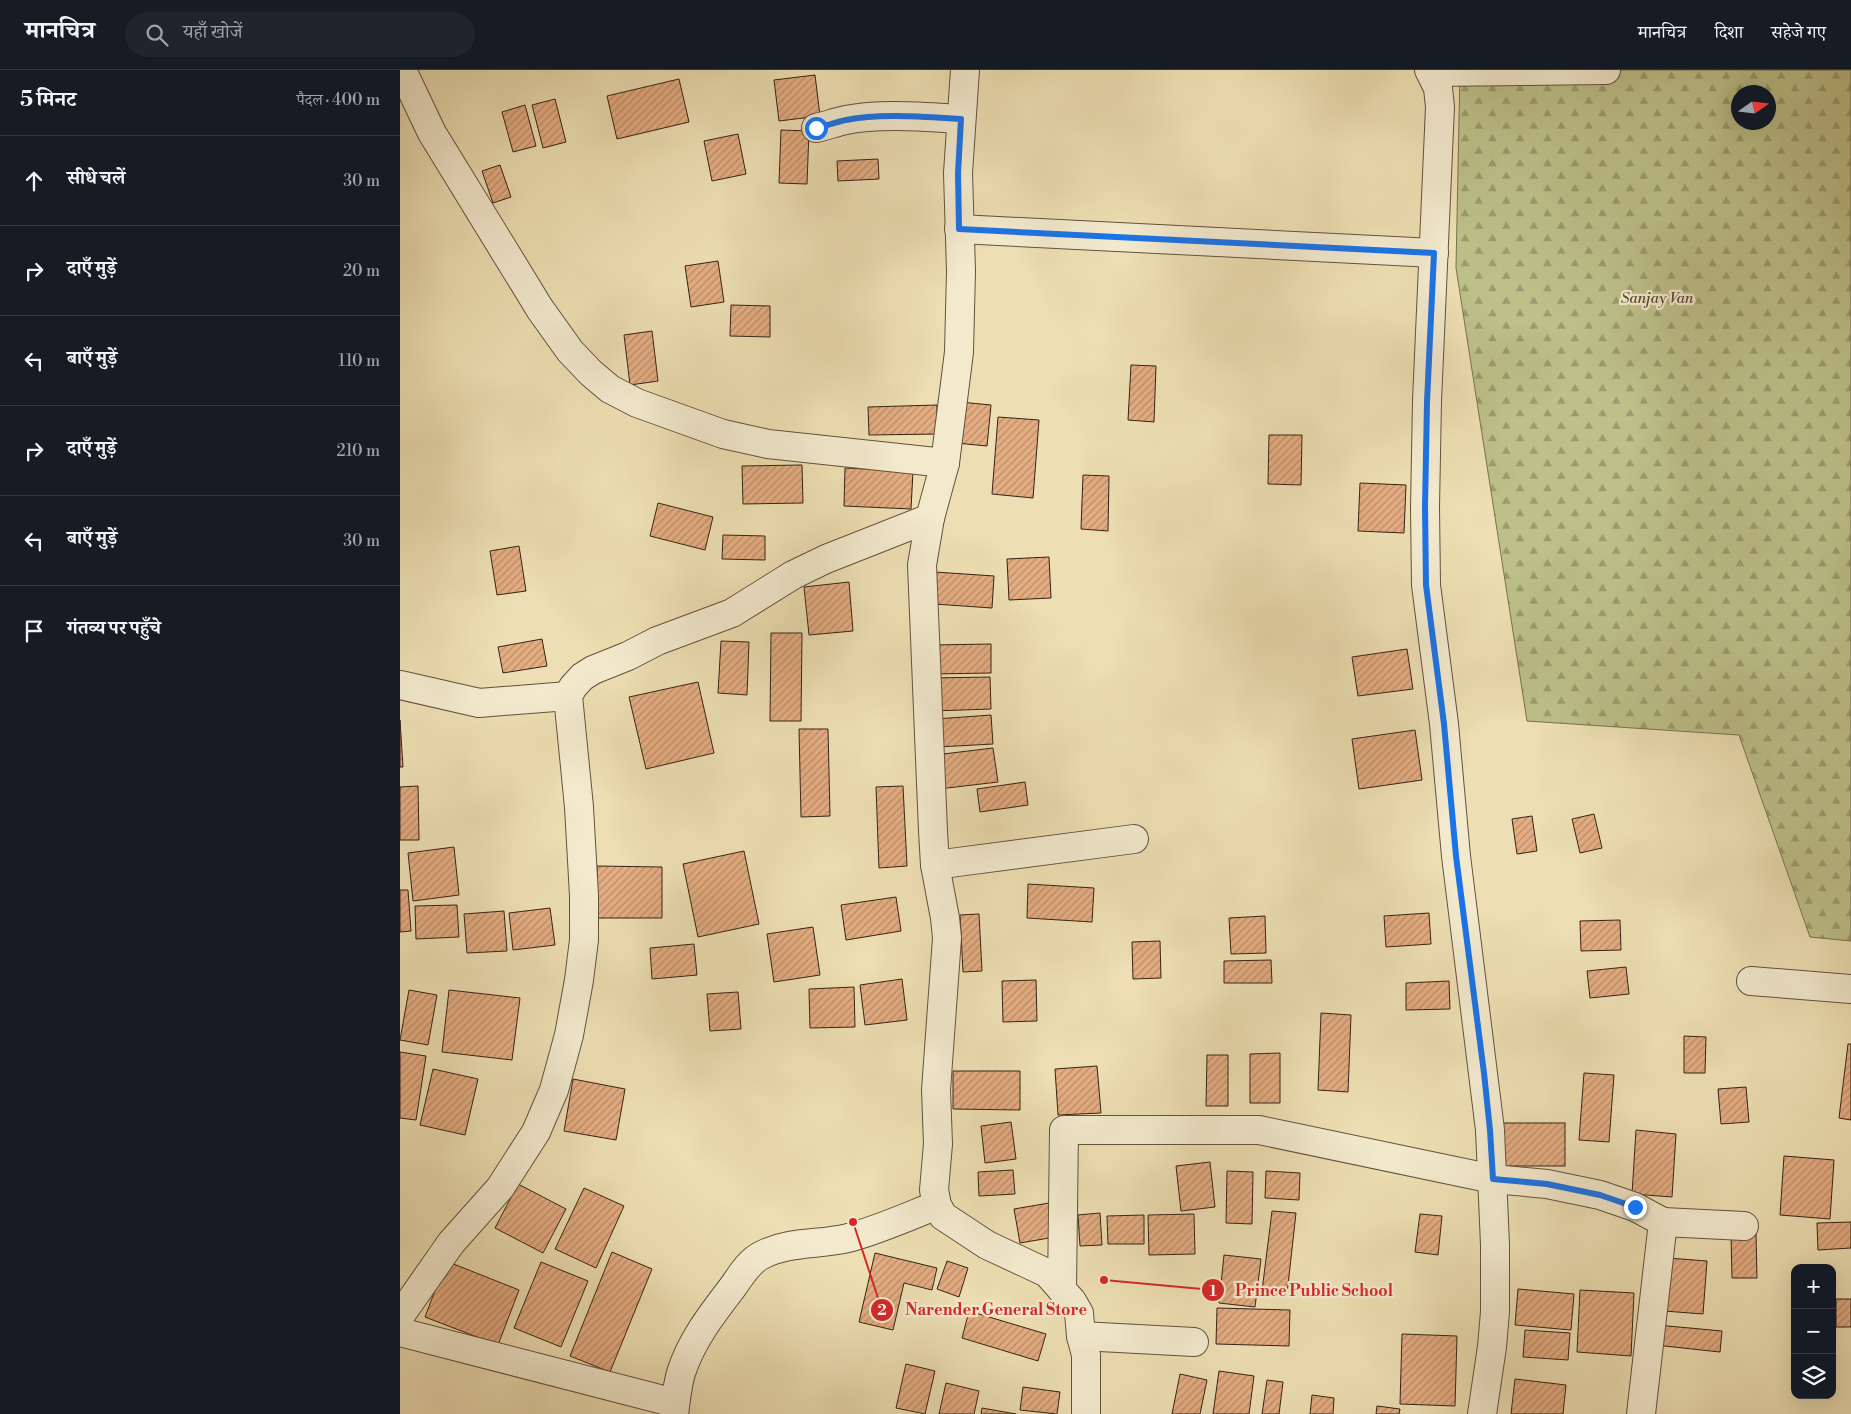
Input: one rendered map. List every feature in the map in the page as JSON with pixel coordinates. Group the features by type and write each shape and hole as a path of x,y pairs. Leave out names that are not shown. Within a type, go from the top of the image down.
{"street":[{"path":"402,70 432,133 540,308 570,351 610,389 637,403 723,434 768,444 945,463"},
{"path":"965,70 958,173 961,271 959,352 945,463 930,518 922,565 935,865 947,938 947,964 936,1090 938,1144 934,1190 937,1205 943,1216 987,1245 1046,1273 1072,1301 1079,1313 1081,1336 1086,1355 1086,1414"},
{"path":"1482,1414 1495,1312 1496,1269 1490,1130 1457,866 1444,724 1426,585 1427,411 1440,107 1438,88 1430,71 1606,70"},
{"path":"816,128 847,120 874,118 961,119"},
{"path":"959,229 1434,253"},
{"path":"400,1316 451,1244 500,1188 536,1132 554,1090 569,1035 583,948 584,896 579,807 568,696 572,687 593,670 666,638 732,613 793,575 826,558 930,518"},
{"path":"400,685 479,703 568,696"},
{"path":"935,865 1134,839"},
{"path":"1751,981 1851,989"},
{"path":"1062,1290 1064,1130 1259,1130 1493,1179 1547,1184 1600,1195 1635,1207 1663,1222 1744,1226"},
{"path":"400,1332 675,1408 681,1373 696,1340 712,1313 744,1272 760,1256 789,1246 846,1239 870,1232 937,1205"},
{"path":"1641,1414 1663,1222"},
{"path":"1081,1336 1194,1342"}],"green space":[{"name":"Sanjay Van","path":"1460,70 1851,70 1851,941 1810,937 1739,735 1527,721 1456,268"}],"building":[{"path":"815,75 820,116 779,121 774,80"},
{"path":"679,79 689,122 617,139 607,96"},
{"path":"555,99 566,142 543,148 532,105"},
{"path":"525,105 536,146 513,152 502,112"},
{"path":"781,130 809,131 807,184 779,183"},
{"path":"738,134 746,174 712,181 704,141"},
{"path":"878,159 879,179 838,181 837,161"},
{"path":"500,165 511,197 493,203 482,171"},
{"path":"718,261 724,302 691,307 685,266"},
{"path":"731,305 770,306 770,337 730,336"},
{"path":"652,331 658,381 630,385 624,335"},
{"path":"1131,365 1156,366 1154,422 1128,420"},
{"path":"960,402 991,405 987,446 956,443"},
{"path":"937,405 937,434 869,435 868,407"},
{"path":"998,417 1039,420 1033,498 992,494"},
{"path":"1269,435 1302,435 1301,485 1268,484"},
{"path":"802,465 803,503 743,504 742,466"},
{"path":"845,468 913,471 911,509 844,506"},
{"path":"1083,475 1109,476 1108,531 1081,529"},
{"path":"1360,483 1406,485 1404,533 1358,531"},
{"path":"658,503 713,517 705,550 650,536"},
{"path":"723,535 765,536 765,560 722,559"},
{"path":"519,546 526,591 497,595 490,551"},
{"path":"1049,557 1051,598 1009,600 1007,559"},
{"path":"935,572 994,576 992,608 934,604"},
{"path":"849,582 853,631 809,635 804,587"},
{"path":"771,633 802,633 801,721 770,721"},
{"path":"542,639 547,666 503,673 498,647"},
{"path":"721,641 749,642 747,695 718,693"},
{"path":"991,644 991,673 933,674 932,645"},
{"path":"1407,649 1413,689 1358,696 1352,657"},
{"path":"990,677 991,709 932,711 931,678"},
{"path":"698,682 714,753 646,769 629,697"},
{"path":"991,715 993,744 938,747 936,719"},
{"path":"400,720 403,767 400,767"},
{"path":"799,729 828,729 830,816 801,817"},
{"path":"1415,730 1422,780 1359,789 1352,739"},
{"path":"993,748 998,782 939,789 935,755"},
{"path":"1025,782 1028,805 980,812 977,789"},
{"path":"418,786 419,840 400,840 400,787"},
{"path":"903,786 907,866 879,868 876,787"},
{"path":"1594,814 1602,848 1580,853 1572,819"},
{"path":"1532,816 1537,851 1517,854 1512,819"},
{"path":"454,847 459,895 413,901 408,853"},
{"path":"744,851 759,924 698,937 683,864"},
{"path":"597,866 662,867 662,918 597,918"},
{"path":"1028,884 1094,888 1092,922 1027,918"},
{"path":"400,890 408,890 411,931 400,932"},
{"path":"896,897 901,931 846,940 841,905"},
{"path":"457,905 459,937 416,939 415,906"},
{"path":"550,908 555,945 513,950 509,913"},
{"path":"504,911 507,951 467,953 464,914"},
{"path":"1429,913 1431,944 1386,947 1384,916"},
{"path":"979,914 982,971 963,972 960,915"},
{"path":"1265,916 1266,953 1231,954 1229,918"},
{"path":"1620,920 1621,950 1581,951 1580,921"},
{"path":"813,927 820,975 774,982 767,934"},
{"path":"1160,941 1161,978 1133,979 1132,942"},
{"path":"694,944 697,975 652,979 650,948"},
{"path":"1271,960 1272,983 1224,983 1224,961"},
{"path":"1626,967 1629,994 1590,998 1587,971"},
{"path":"902,979 907,1020 865,1025 860,985"},
{"path":"1036,980 1037,1021 1003,1022 1002,981"},
{"path":"1449,981 1450,1009 1406,1010 1406,983"},
{"path":"854,987 855,1027 810,1028 809,989"},
{"path":"409,990 437,995 428,1045 400,1040"},
{"path":"449,990 520,998 512,1060 442,1052"},
{"path":"738,992 741,1029 710,1031 707,994"},
{"path":"1321,1013 1351,1015 1348,1092 1318,1090"},
{"path":"1684,1036 1706,1037 1705,1073 1684,1073"},
{"path":"1848,1044 1851,1044 1851,1120 1839,1118"},
{"path":"400,1052 426,1056 416,1120 400,1118"},
{"path":"1280,1053 1280,1103 1250,1103 1250,1054"},
{"path":"1207,1055 1228,1055 1228,1106 1206,1106"},
{"path":"1097,1066 1101,1113 1058,1115 1055,1069"},
{"path":"433,1069 478,1079 465,1135 420,1125"},
{"path":"953,1071 1020,1071 1020,1110 953,1109"},
{"path":"1584,1073 1614,1075 1609,1142 1579,1140"},
{"path":"573,1079 625,1089 616,1140 564,1131"},
{"path":"1746,1087 1749,1122 1721,1124 1718,1089"},
{"path":"1011,1122 1016,1159 985,1163 981,1126"},
{"path":"1501,1123 1565,1123 1565,1166 1501,1166"},
{"path":"1636,1130 1676,1134 1672,1197 1632,1194"},
{"path":"1784,1156 1834,1160 1830,1219 1780,1215"},
{"path":"1210,1162 1215,1207 1181,1211 1176,1166"},
{"path":"1013,1170 1015,1194 979,1196 978,1172"},
{"path":"1227,1171 1253,1172 1252,1224 1226,1223"},
{"path":"1266,1171 1300,1173 1299,1200 1265,1198"},
{"path":"518,1184 566,1209 543,1253 495,1228"},
{"path":"584,1188 624,1206 596,1268 555,1249"},
{"path":"1049,1203 1055,1237 1020,1243 1014,1209"},
{"path":"1272,1211 1296,1213 1287,1294 1262,1291"},
{"path":"1100,1213 1102,1245 1080,1246 1078,1215"},
{"path":"1194,1214 1195,1254 1149,1255 1148,1215"},
{"path":"1420,1214 1442,1216 1438,1255 1415,1252"},
{"path":"1144,1215 1144,1244 1108,1244 1107,1216"},
{"path":"1851,1222 1851,1248 1818,1250 1817,1223"},
{"path":"1731,1234 1756,1234 1757,1278 1732,1278"},
{"path":"612,1252 652,1269 610,1372 570,1356"},
{"path":"875,1253 937,1268 932,1290 904,1283 893,1330 859,1322"},
{"path":"1224,1255 1261,1259 1255,1307 1219,1303"},
{"path":"1668,1258 1707,1261 1703,1314 1664,1311"},
{"path":"446,1261 519,1290 498,1345 425,1317"},
{"path":"947,1261 968,1268 959,1297 937,1289"},
{"path":"541,1262 588,1281 561,1347 514,1328"},
{"path":"1518,1289 1574,1294 1571,1330 1515,1325"},
{"path":"1580,1290 1634,1293 1631,1356 1577,1352"},
{"path":"1836,1299 1851,1299 1851,1327 1836,1327"},
{"path":"1217,1308 1290,1310 1289,1346 1216,1344"},
{"path":"969,1311 1046,1334 1038,1361 962,1338"},
{"path":"1657,1325 1722,1331 1720,1352 1655,1345"},
{"path":"1525,1330 1570,1333 1568,1360 1523,1357"},
{"path":"1402,1334 1457,1336 1455,1406 1400,1404"},
{"path":"906,1364 935,1371 925,1414 896,1408"},
{"path":"1219,1371 1254,1376 1249,1414 1213,1414"},
{"path":"1180,1374 1207,1380 1200,1414 1172,1414"},
{"path":"1515,1379 1566,1385 1563,1414 1511,1414"},
{"path":"1267,1380 1283,1382 1279,1414 1262,1414"},
{"path":"946,1383 979,1391 974,1414 939,1414"},
{"path":"1023,1387 1060,1392 1057,1414 1020,1410"},
{"path":"1312,1395 1334,1398 1333,1414 1310,1414"},
{"path":"1377,1406 1400,1409 1399,1414 1376,1414"},
{"path":"982,1408 1016,1414 981,1414"}],"place":[{"name":"Narender General Store","path":"853,1222"},
{"name":"Prince Public School","path":"1104,1280"}],"route":[{"path":"816,128 847,120 874,118 961,119 958,173 959,229 1434,253 1427,402 1426,585 1444,724 1456,856 1484,1073 1493,1179 1547,1184 1600,1195 1635,1207"}]}
